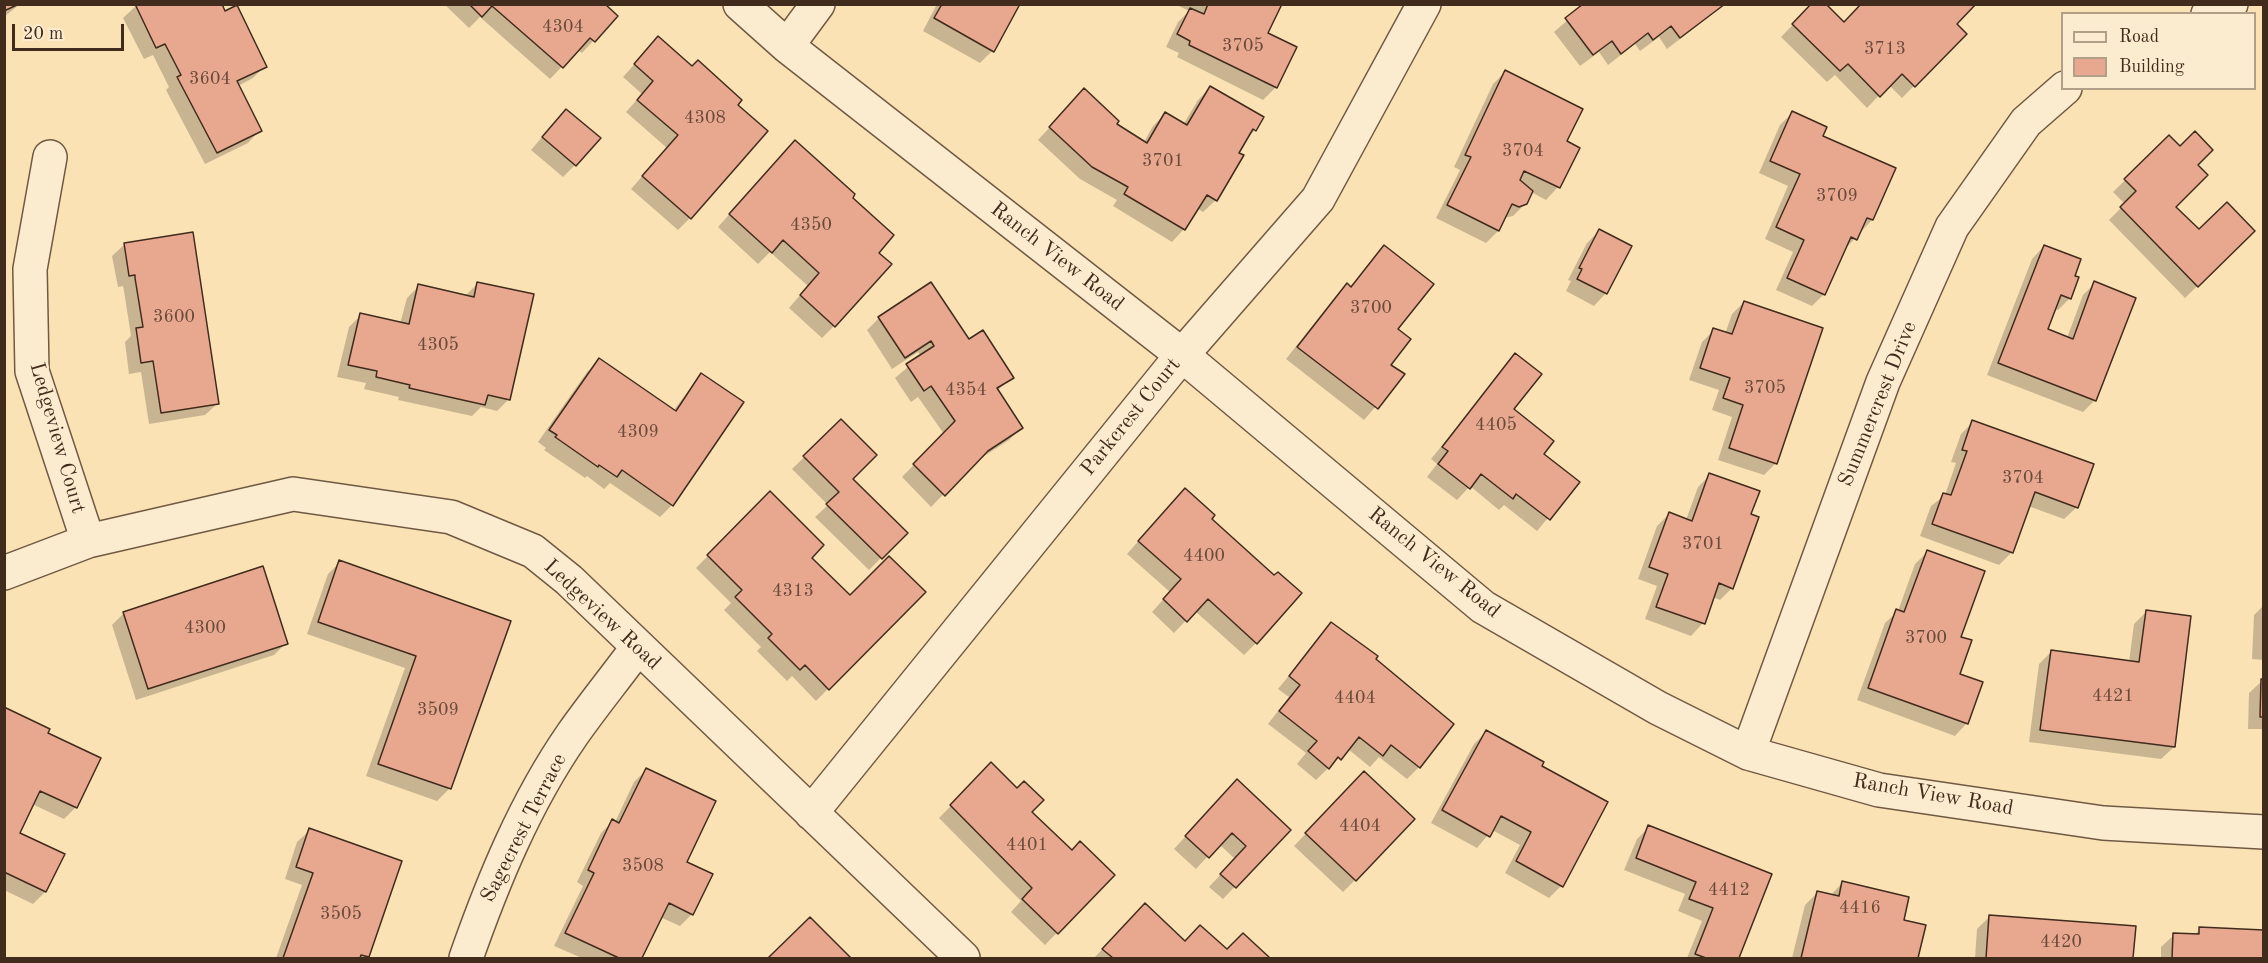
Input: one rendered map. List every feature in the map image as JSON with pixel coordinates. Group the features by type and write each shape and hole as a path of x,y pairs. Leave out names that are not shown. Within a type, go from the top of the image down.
{"street":[{"name":"Ranch View Road","path":"740,4 787,46 1182,355 1483,607 1658,708 1748,753 1879,790 2103,823 2264,832"},
{"path":"787,46 818,4"},
{"name":"Parkcrest Court","path":"811,813 1182,355 1318,199 1424,4"},
{"path":"2213,12 2231,4"},
{"name":"Summercrest Drive","path":"1748,753 1883,381 1952,227 2026,122 2063,90"},
{"name":"Ledgeview Court","path":"50,157 30,269 32,371 88,541"},
{"name":"Ledgeview Road","path":"4,573 88,541 293,494 451,517 533,551 568,580 963,958"},
{"name":"Sagecrest Terrace","path":"466,958 489,893 536,794 571,737 638,647"}],"building":[{"path":"4,4 19,4 4,11"},
{"path":"135,4 222,4 225,11 237,5 267,67 237,81 262,131 217,153 177,77 181,75 165,44 156,48"},
{"path":"469,4 605,4 618,16 595,42 590,38 563,68 492,6 482,17"},
{"path":"942,4 1020,4 994,52 934,18"},
{"path":"1208,4 1282,4 1268,33 1297,47 1277,88 1189,45 1190,41 1177,34 1190,8 1204,14"},
{"path":"1583,4 1725,4 1680,38 1671,26 1653,40 1648,33 1621,54 1612,41 1593,55 1565,18"},
{"path":"1811,4 1826,4 1844,22 1861,4 1976,4 1957,24 1967,34 1915,87 1902,74 1880,97 1848,64 1840,71 1792,24"},
{"path":"658,36 692,66 698,60 742,100 738,105 768,131 691,219 642,176 678,135 637,100 653,81 634,64"},
{"path":"1505,70 1583,109 1567,141 1580,148 1560,188 1524,171 1520,180 1533,191 1527,204 1519,207 1512,204 1499,231 1447,205 1471,157 1465,155"},
{"path":"1210,86 1264,117 1256,131 1253,129 1239,153 1244,155 1217,201 1207,195 1185,230 1124,194 1128,187 1092,167 1049,127 1084,88 1119,121 1117,124 1147,143 1165,112 1187,125"},
{"path":"566,109 601,138 576,166 542,137"},
{"path":"1792,111 1827,127 1823,136 1896,168 1873,220 1867,218 1857,240 1851,237 1825,295 1787,278 1804,240 1776,227 1800,174 1770,161"},
{"path":"2195,131 2213,150 2198,165 2208,175 2176,207 2199,229 2227,202 2255,231 2198,287 2120,207 2136,191 2124,179 2169,135 2180,146"},
{"path":"795,140 855,194 853,198 894,235 879,253 892,264 835,327 800,295 819,273 783,240 772,253 729,214"},
{"path":"1599,229 1632,246 1607,294 1577,279 1582,269 1579,268"},
{"path":"193,232 219,404 161,413 153,361 141,363 136,328 143,327 135,275 129,276 124,243"},
{"path":"1384,245 1434,284 1398,329 1411,339 1391,365 1405,374 1378,409 1297,347 1347,283 1351,287"},
{"path":"2044,245 2081,259 2075,276 2079,277 2071,299 2061,295 2048,329 2073,339 2094,281 2136,298 2096,401 1998,363"},
{"path":"477,282 534,294 510,400 488,395 485,405 409,388 410,385 376,377 377,371 348,365 360,313 409,324 418,284 474,297"},
{"path":"931,282 969,339 983,330 1014,378 997,388 1023,428 988,451 945,496 913,464 955,421 931,386 924,391 906,364 934,346 931,341 905,358 878,317"},
{"path":"1744,301 1823,328 1777,464 1729,448 1743,405 1723,398 1730,378 1700,368 1713,328 1732,334"},
{"path":"1515,353 1542,374 1514,409 1554,441 1544,454 1580,482 1550,520 1516,494 1513,499 1481,474 1470,489 1438,464 1448,451 1442,447"},
{"path":"599,358 676,411 701,373 744,402 673,506 622,470 617,477 599,465 598,467 555,437 557,435 549,430"},
{"path":"841,419 877,455 853,479 908,533 882,559 826,504 839,492 803,456"},
{"path":"1972,420 2094,464 2078,508 2035,492 2013,553 1932,524 1943,493 1951,495 1967,451 1962,450"},
{"path":"1709,473 1760,491 1751,514 1759,517 1733,589 1719,583 1705,624 1656,607 1668,574 1649,567 1669,512 1692,521"},
{"path":"1185,488 1215,515 1212,519 1274,575 1278,572 1302,593 1257,644 1208,599 1187,622 1163,599 1181,579 1138,541"},
{"path":"770,491 824,545 812,558 850,595 889,556 926,592 829,690 805,665 800,670 768,638 772,634 735,597 742,590 707,555"},
{"path":"1927,550 1985,571 1961,637 1972,640 1960,674 1983,682 1968,724 1868,688 1896,609 1904,612"},
{"path":"339,560 511,621 451,789 378,764 416,656 318,622"},
{"path":"263,566 288,644 148,689 123,612"},
{"path":"2146,610 2191,616 2175,747 2040,730 2051,650 2139,662"},
{"path":"1331,622 1378,656 1376,659 1454,724 1420,768 1391,745 1383,756 1359,737 1341,760 1338,757 1329,769 1308,751 1317,741 1279,711 1300,685 1289,676"},
{"path":"2261,679 2264,679 2264,717 2260,717"},
{"path":"4,707 50,729 48,733 101,758 77,808 40,791 20,833 65,854 46,892 4,872"},
{"path":"1486,730 1544,762 1542,766 1608,802 1563,887 1516,861 1531,832 1501,816 1490,837 1442,810"},
{"path":"991,762 1017,788 1024,781 1044,800 1032,812 1072,850 1080,841 1115,875 1058,934 1022,899 1032,888 950,805"},
{"path":"646,768 716,801 687,862 713,874 693,915 669,903 642,958 619,958 565,933 594,873 588,870 612,819 619,823"},
{"path":"1364,771 1415,819 1356,881 1305,833"},
{"path":"1237,779 1291,830 1236,888 1220,874 1246,846 1232,833 1209,858 1185,836"},
{"path":"1648,825 1772,874 1739,958 1706,958 1695,954 1713,908 1689,899 1696,882 1636,858"},
{"path":"309,828 402,861 369,957 361,955 360,958 283,958 313,873 296,867"},
{"path":"1842,881 1909,897 1904,920 1926,925 1918,958 1801,958 1817,891 1839,896"},
{"path":"1145,903 1185,941 1200,925 1227,949 1243,933 1270,958 1113,958 1102,949"},
{"path":"1989,915 2136,926 2133,958 1986,958"},
{"path":"810,917 851,958 768,958"},
{"path":"2199,927 2264,930 2264,958 2172,958 2173,933 2199,934"}]}
